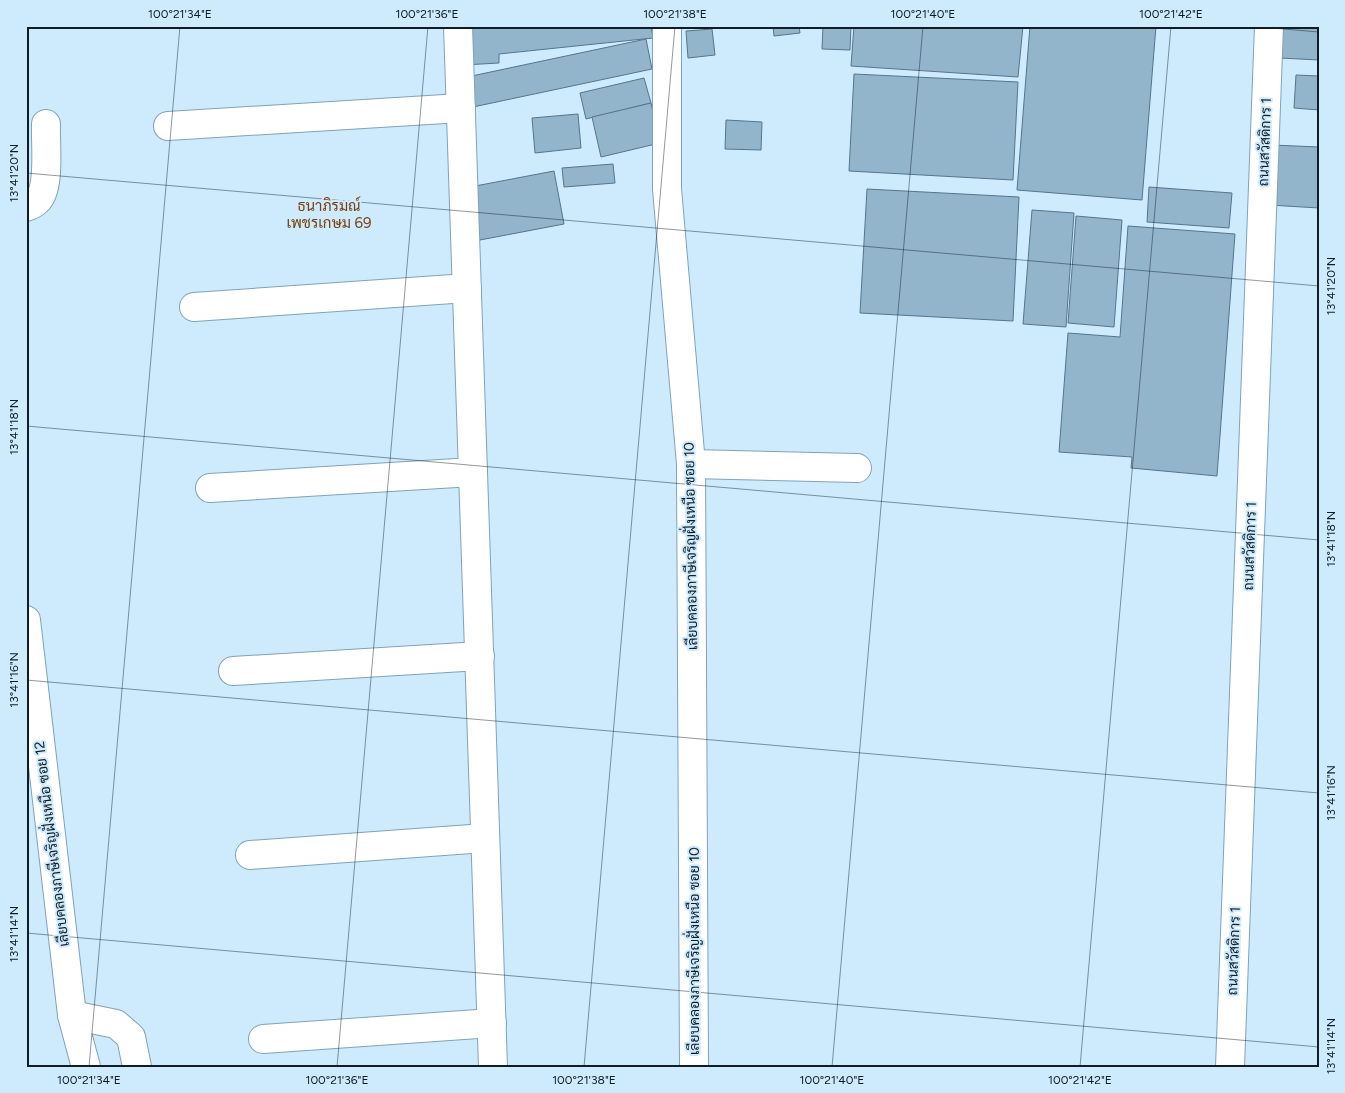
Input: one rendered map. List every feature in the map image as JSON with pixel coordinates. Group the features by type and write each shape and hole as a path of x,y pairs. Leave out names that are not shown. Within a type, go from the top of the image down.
{"street":[{"path":"458,26 493,1067"},
{"name":"เลียบคลองภาษีเจริญฝั่งเหนือ ซอย 10","path":"667,26 667,189 691,464 694,1067"},
{"name":"ถนนสวัสดิการ 1","path":"1230,1067 1269,26"},
{"path":"168,126 460,108"},
{"path":"26,207 36,202 43,192 45,182 46,124"},
{"path":"194,307 467,288"},
{"path":"691,464 857,468"},
{"path":"210,488 473,472"},
{"name":"เลียบคลองภาษีเจริญฝั่งเหนือ ซอย 12","path":"26,620 72,1015 86,1067"},
{"path":"233,671 480,656"},
{"path":"250,855 486,838"},
{"path":"72,1015 116,1024 131,1037 137,1067"},
{"path":"263,1039 492,1023"}],"building":[{"path":"463,26 651,26 653,38 499,54 499,63 464,65"},
{"path":"773,26 799,26 800,33 774,36"},
{"path":"823,26 851,26 850,50 822,49"},
{"path":"854,26 1023,26 1018,77 851,66"},
{"path":"1030,26 1156,26 1142,200 1017,190"},
{"path":"1282,26 1319,26 1319,60 1280,58"},
{"path":"712,29 715,55 688,58 686,31"},
{"path":"646,39 652,69 473,107 467,77"},
{"path":"854,74 1018,82 1013,180 849,171"},
{"path":"1296,75 1319,76 1319,110 1294,108"},
{"path":"644,78 651,103 586,119 580,93"},
{"path":"651,103 660,143 601,157 592,117"},
{"path":"578,114 581,148 535,153 532,118"},
{"path":"726,120 762,122 761,150 725,149"},
{"path":"1272,145 1319,147 1319,208 1269,205"},
{"path":"613,164 615,183 564,187 562,168"},
{"path":"554,171 564,224 480,240 470,187"},
{"path":"1149,187 1232,193 1229,228 1147,222"},
{"path":"867,189 1019,197 1013,321 860,313"},
{"path":"1032,210 1074,213 1066,327 1023,324"},
{"path":"1076,216 1122,220 1114,327 1068,323"},
{"path":"1128,226 1235,234 1217,476 1131,468 1132,457 1059,452 1068,333 1120,337"}],"district":[{"name":"ธนาภิรมณ์ เพชรเกษม 69","path":"329,214"}]}
